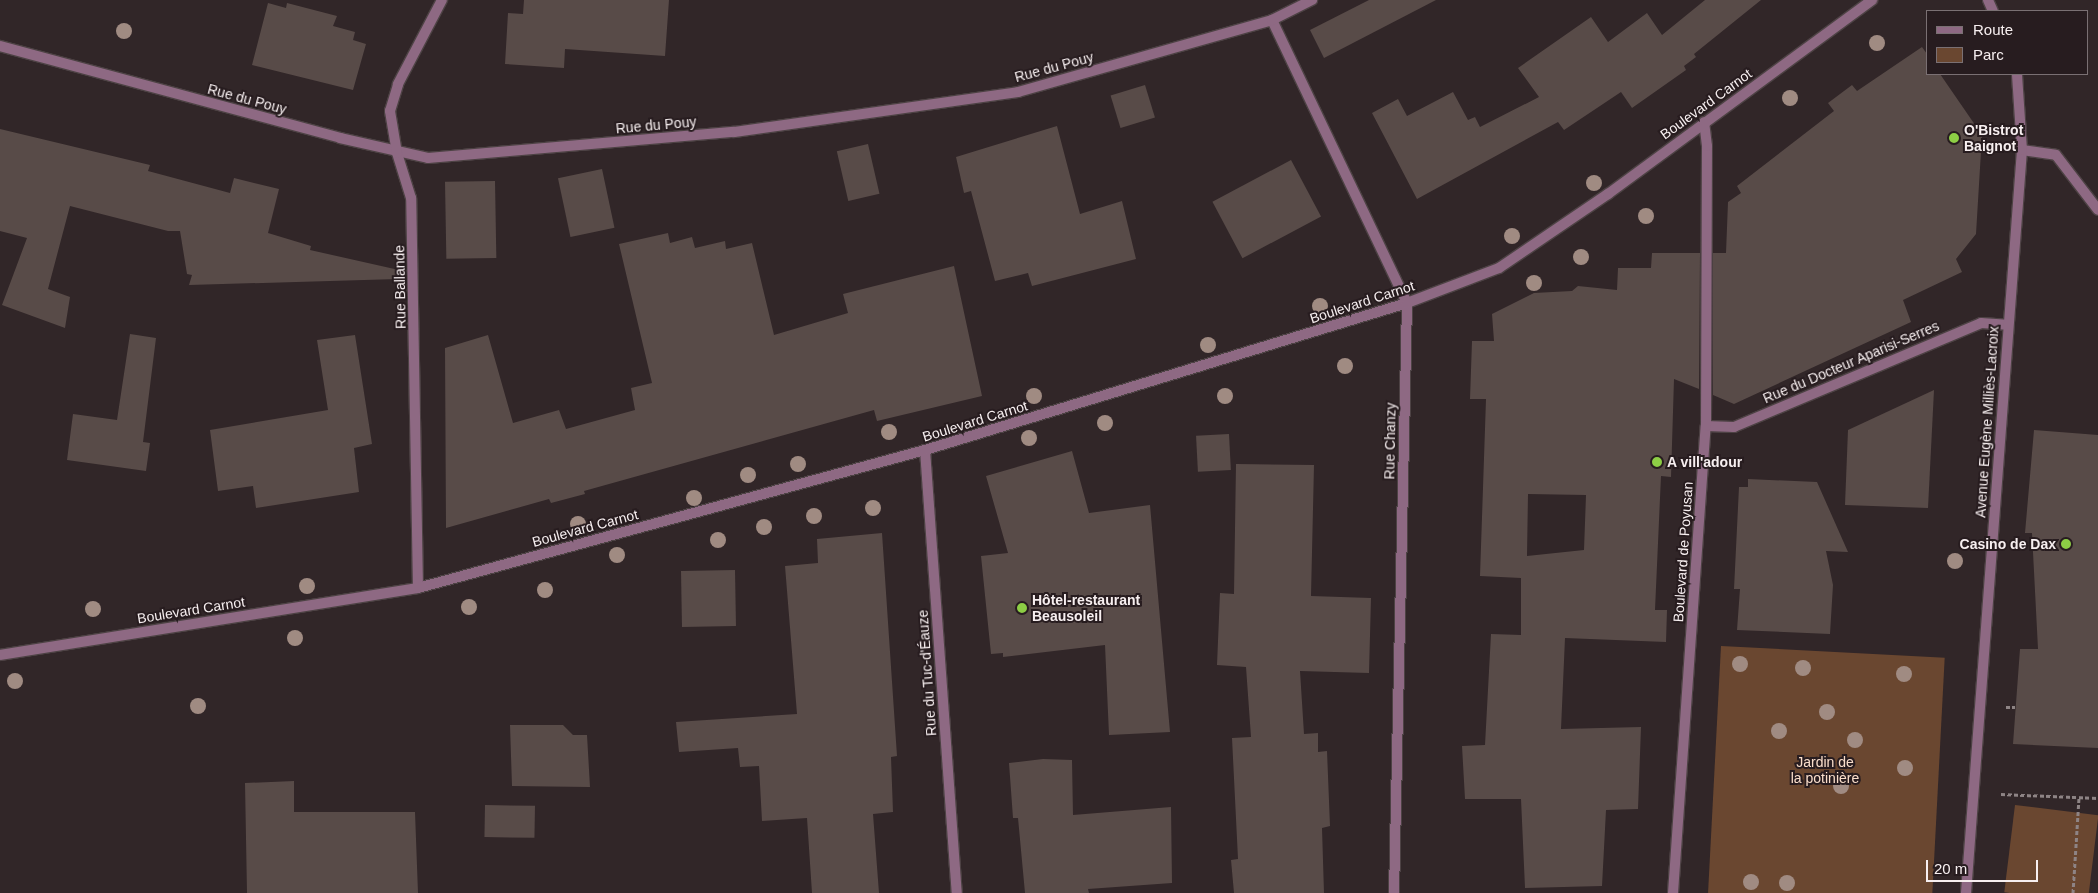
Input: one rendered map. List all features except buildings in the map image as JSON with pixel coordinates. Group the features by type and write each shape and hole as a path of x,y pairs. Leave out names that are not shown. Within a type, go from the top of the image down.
{"street":[{"name":"Rue Ballande","path":"418,588 411,198 397,153 390,111 398,84 442,0"},
{"name":"Rue du Pouy","path":"0,46 397,153 428,158 734,132 1018,92 1272,20 1312,0"},
{"name":"Boulevard Carnot","path":"0,655 418,588 925,450 1407,303 1499,268 1608,194 1872,0"},
{"name":"Rue Chanzy","path":"1272,20 1407,303 1394,893"},
{"name":"Avenue Eugène Milliès-Lacroix","path":"1966,893 2007,325 2022,150 2017,75"},
{"name":"Boulevard de Poyusan","path":"1673,893 1706,426 1707,146 1704,122"},
{"path":"2022,150 2056,155 2098,210"},
{"name":"Rue du Docteur Aparisi-Serres","path":"1706,426 1734,427 1981,323 2007,325"},
{"name":"Rue du Tuc-d'Éauze","path":"925,450 957,893"}],"path":[{"path":"2006,707 2015,707"},
{"path":"2001,794 2098,798"},
{"path":"2073,893 2079,798"}],"green space":[{"name":"Jardin de la potinière","path":"1721,646 1945,658 1932,893 1708,893"},
{"path":"2015,805 2098,815 2089,893 2004,892"}],"place":[{"name":"O'Bistrot Baignot","path":"1954,138"},
{"name":"A vill'adour","path":"1657,462"},
{"name":"Casino de Dax","path":"2066,544"},
{"name":"Hôtel-restaurant Beausoleil","path":"1022,608"}]}
